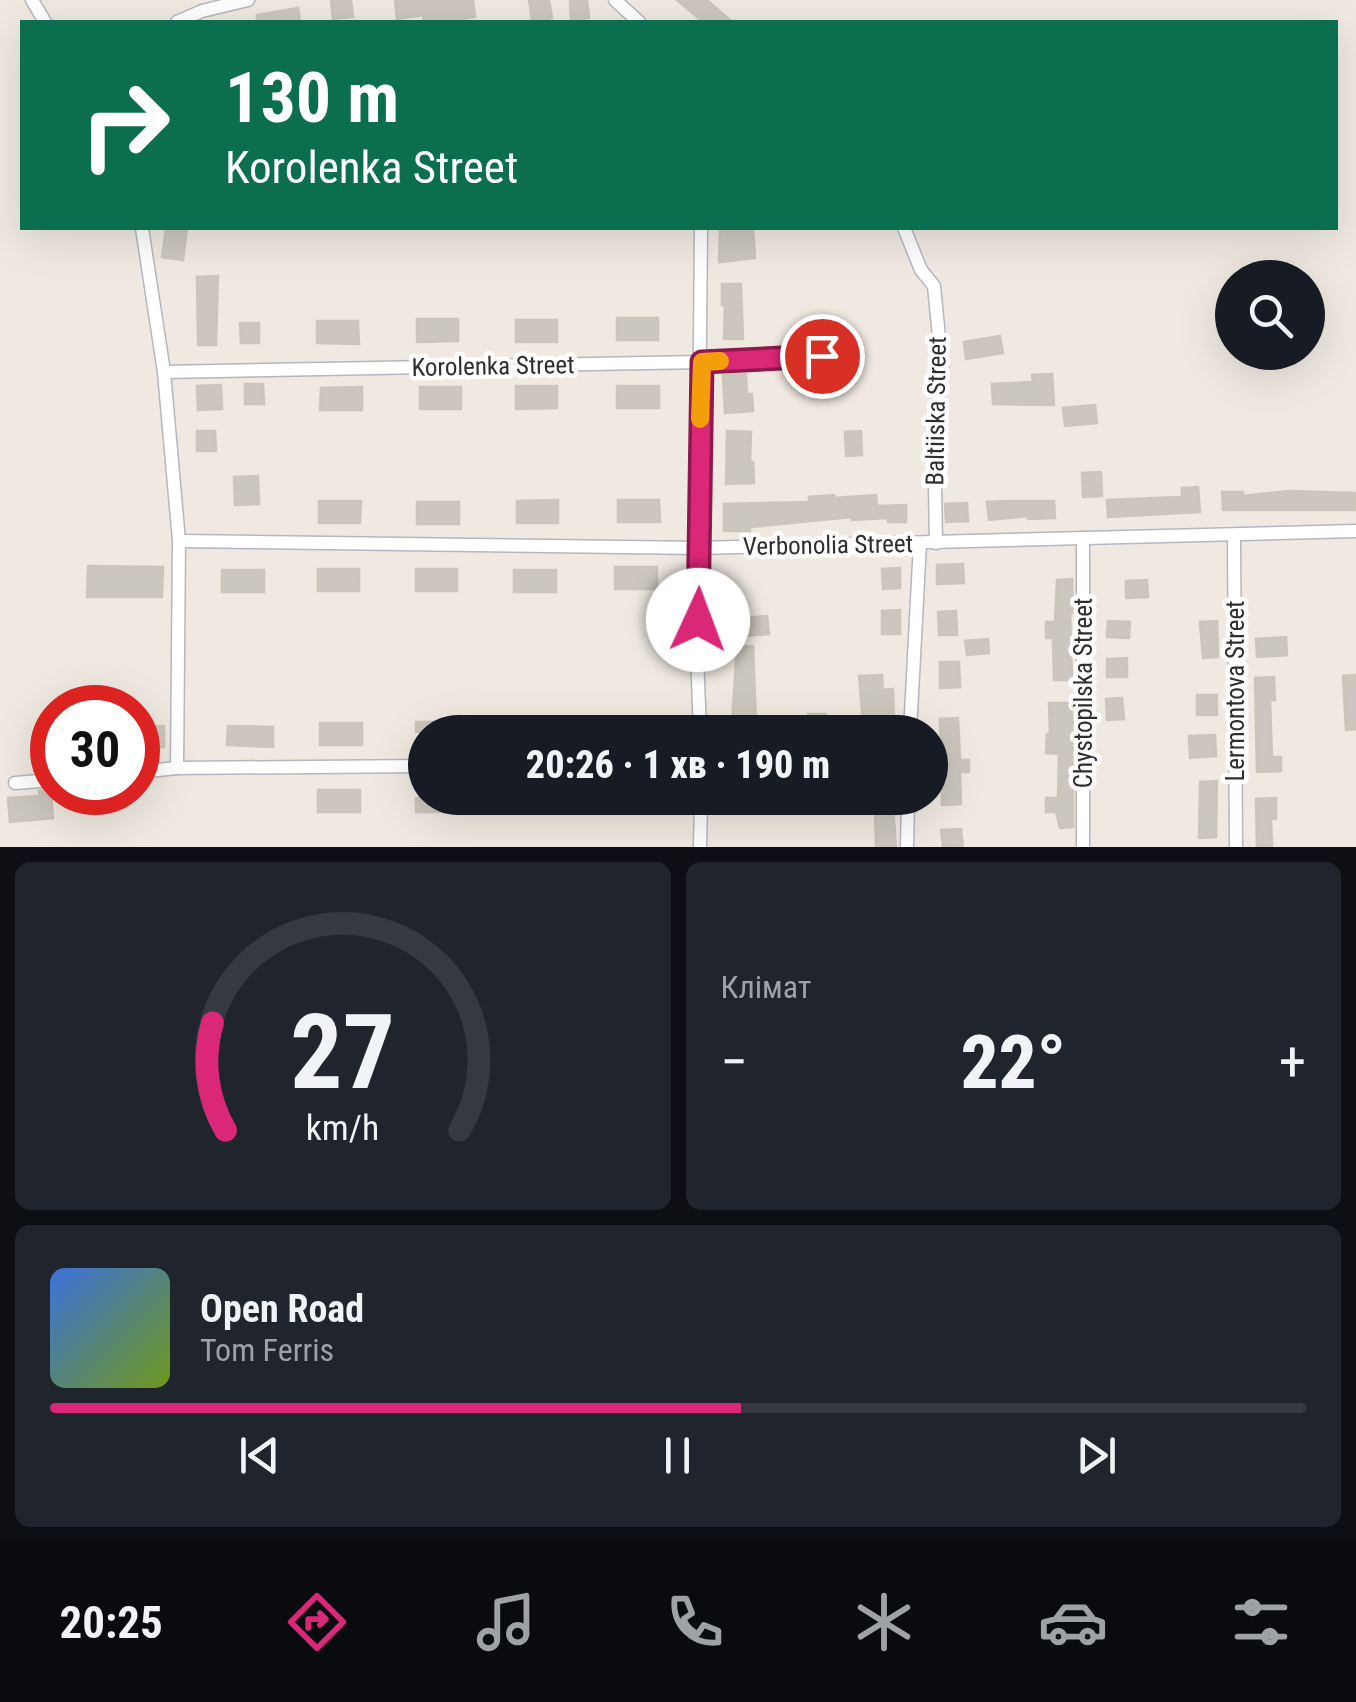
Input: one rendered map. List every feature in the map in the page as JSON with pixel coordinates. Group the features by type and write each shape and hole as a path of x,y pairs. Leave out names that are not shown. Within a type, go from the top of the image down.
{"street":[{"path":"182,20 248,0"},
{"path":"615,0 637,20"},
{"path":"142,230 164,372 180,541 177,768"},
{"path":"699,715 701,230"},
{"name":"Baltiiska Street","path":"905,230 910,248 934,286 942,368 934,429 936,543"},
{"name":"Korolenka Street","path":"164,372 702,362 822,356"},
{"name":"Verbonolia Street","path":"180,541 700,548 1356,531"},
{"name":"Lermontova Street","path":"1234,534 1236,847"},
{"name":"Chystopilska Street","path":"1083,538 1084,847"},
{"path":"911,715 920,544"},
{"path":"160,770 408,766"},
{"path":"16,783 30,782"},
{"path":"700,847 701,815"},
{"path":"907,847 908,815"}],"building":[{"path":"331,0 351,0 353,17 333,19"},
{"path":"395,0 473,0 475,17 424,20 423,15 397,19"},
{"path":"529,0 549,0 552,18 532,20"},
{"path":"570,0 587,0 589,18 571,20"},
{"path":"677,0 707,0 730,20 701,20"},
{"path":"298,8 300,20 257,20 257,15"},
{"path":"166,230 187,230 183,260 162,257"},
{"path":"720,230 753,230 755,258 719,262"},
{"path":"218,276 216,345 198,345 197,277"},
{"path":"722,284 741,284 743,339 724,339"},
{"path":"617,318 658,318 658,340 617,340"},
{"path":"417,319 458,319 458,341 417,342"},
{"path":"516,320 557,320 557,342 516,342"},
{"path":"317,321 358,321 359,344 317,343"},
{"path":"240,323 259,323 259,343 241,343"},
{"path":"1000,336 1003,353 966,359 964,342"},
{"path":"746,374 753,411 725,413 723,375"},
{"path":"1052,374 1054,405 993,404 992,384 1033,382 1032,375"},
{"path":"245,384 263,384 264,404 245,404"},
{"path":"221,385 222,409 198,410 197,386"},
{"path":"516,386 557,386 557,408 516,409"},
{"path":"617,386 659,386 659,408 617,408"},
{"path":"362,387 362,410 320,410 321,388"},
{"path":"420,387 461,387 461,409 420,409"},
{"path":"1095,405 1097,423 1065,426 1063,408"},
{"path":"197,431 215,431 216,451 197,451"},
{"path":"727,431 751,432 754,483 726,484"},
{"path":"861,431 862,455 846,456 845,432"},
{"path":"1101,472 1102,496 1083,497 1082,473"},
{"path":"258,476 259,504 235,505 234,477"},
{"path":"1198,487 1200,512 1108,517 1107,500 1182,497 1182,488"},
{"path":"1289,491 1356,493 1356,510 1223,510 1222,492 1243,492 1243,496"},
{"path":"876,495 877,506 906,505 906,522 852,517 724,531 724,504 809,502 809,497"},
{"path":"558,500 558,523 517,523 517,501"},
{"path":"618,500 659,500 660,522 618,522"},
{"path":"319,501 361,501 360,523 319,523"},
{"path":"1054,501 1055,518 989,520 987,502"},
{"path":"417,502 459,502 459,524 417,524"},
{"path":"967,503 968,521 946,522 945,504"},
{"path":"963,564 964,583 937,584 937,565"},
{"path":"88,566 163,567 162,597 87,597"},
{"path":"615,567 657,567 657,589 615,589"},
{"path":"900,568 900,588 883,589 882,569"},
{"path":"318,569 359,569 359,591 318,591"},
{"path":"416,569 457,569 457,591 416,591"},
{"path":"222,570 264,570 264,592 222,592"},
{"path":"514,570 556,570 556,592 514,592"},
{"path":"1072,579 1072,680 1054,680 1053,638 1046,638 1046,622 1055,622 1057,580"},
{"path":"1147,580 1148,597 1126,598 1126,581"},
{"path":"900,610 900,634 882,634 882,611"},
{"path":"956,611 957,635 939,635 938,612"},
{"path":"767,616 769,634 745,636 744,618"},
{"path":"1108,621 1130,622 1129,638 1107,637"},
{"path":"1217,621 1218,657 1203,658 1200,622"},
{"path":"1286,637 1287,655 1257,657 1256,639"},
{"path":"988,639 989,653 967,655 965,641"},
{"path":"753,646 756,715 733,715 737,647"},
{"path":"1127,658 1127,677 1107,677 1107,659"},
{"path":"940,662 959,662 960,687 940,688"},
{"path":"882,675 883,690 893,689 894,715 862,715 859,676"},
{"path":"1356,675 1356,729 1346,730 1343,676"},
{"path":"1274,677 1275,700 1270,700 1272,757 1281,757 1281,771 1257,772 1255,678"},
{"path":"1197,695 1217,695 1217,715 1197,715"},
{"path":"1122,698 1124,719 1107,720 1106,699"},
{"path":"1049,703 1073,703 1073,827 1060,828 1056,812 1046,812 1046,798 1058,798 1059,754 1046,753"},
{"path":"958,718 960,760 969,760 969,772 960,772 961,804 948,805 948,719"},
{"path":"320,723 362,723 362,745 320,745"},
{"path":"160,726 164,726 164,747 160,747"},
{"path":"228,726 273,727 273,747 227,745"},
{"path":"1215,735 1216,756 1190,758 1189,736"},
{"path":"1217,781 1216,837 1199,838 1200,782"},
{"path":"318,790 360,790 360,812 318,812"},
{"path":"30,797 30,815 53,818 10,822 8,798"},
{"path":"1276,798 1276,819 1271,819 1272,847 1257,847 1256,799"},
{"path":"875,815 894,815 896,847 876,847"},
{"path":"961,829 963,847 943,847 941,830"}],"slow traffic":[{"path":"700,419 702,362 720,361"}],"route":[{"path":"698,620 702,362 822,356"}]}
